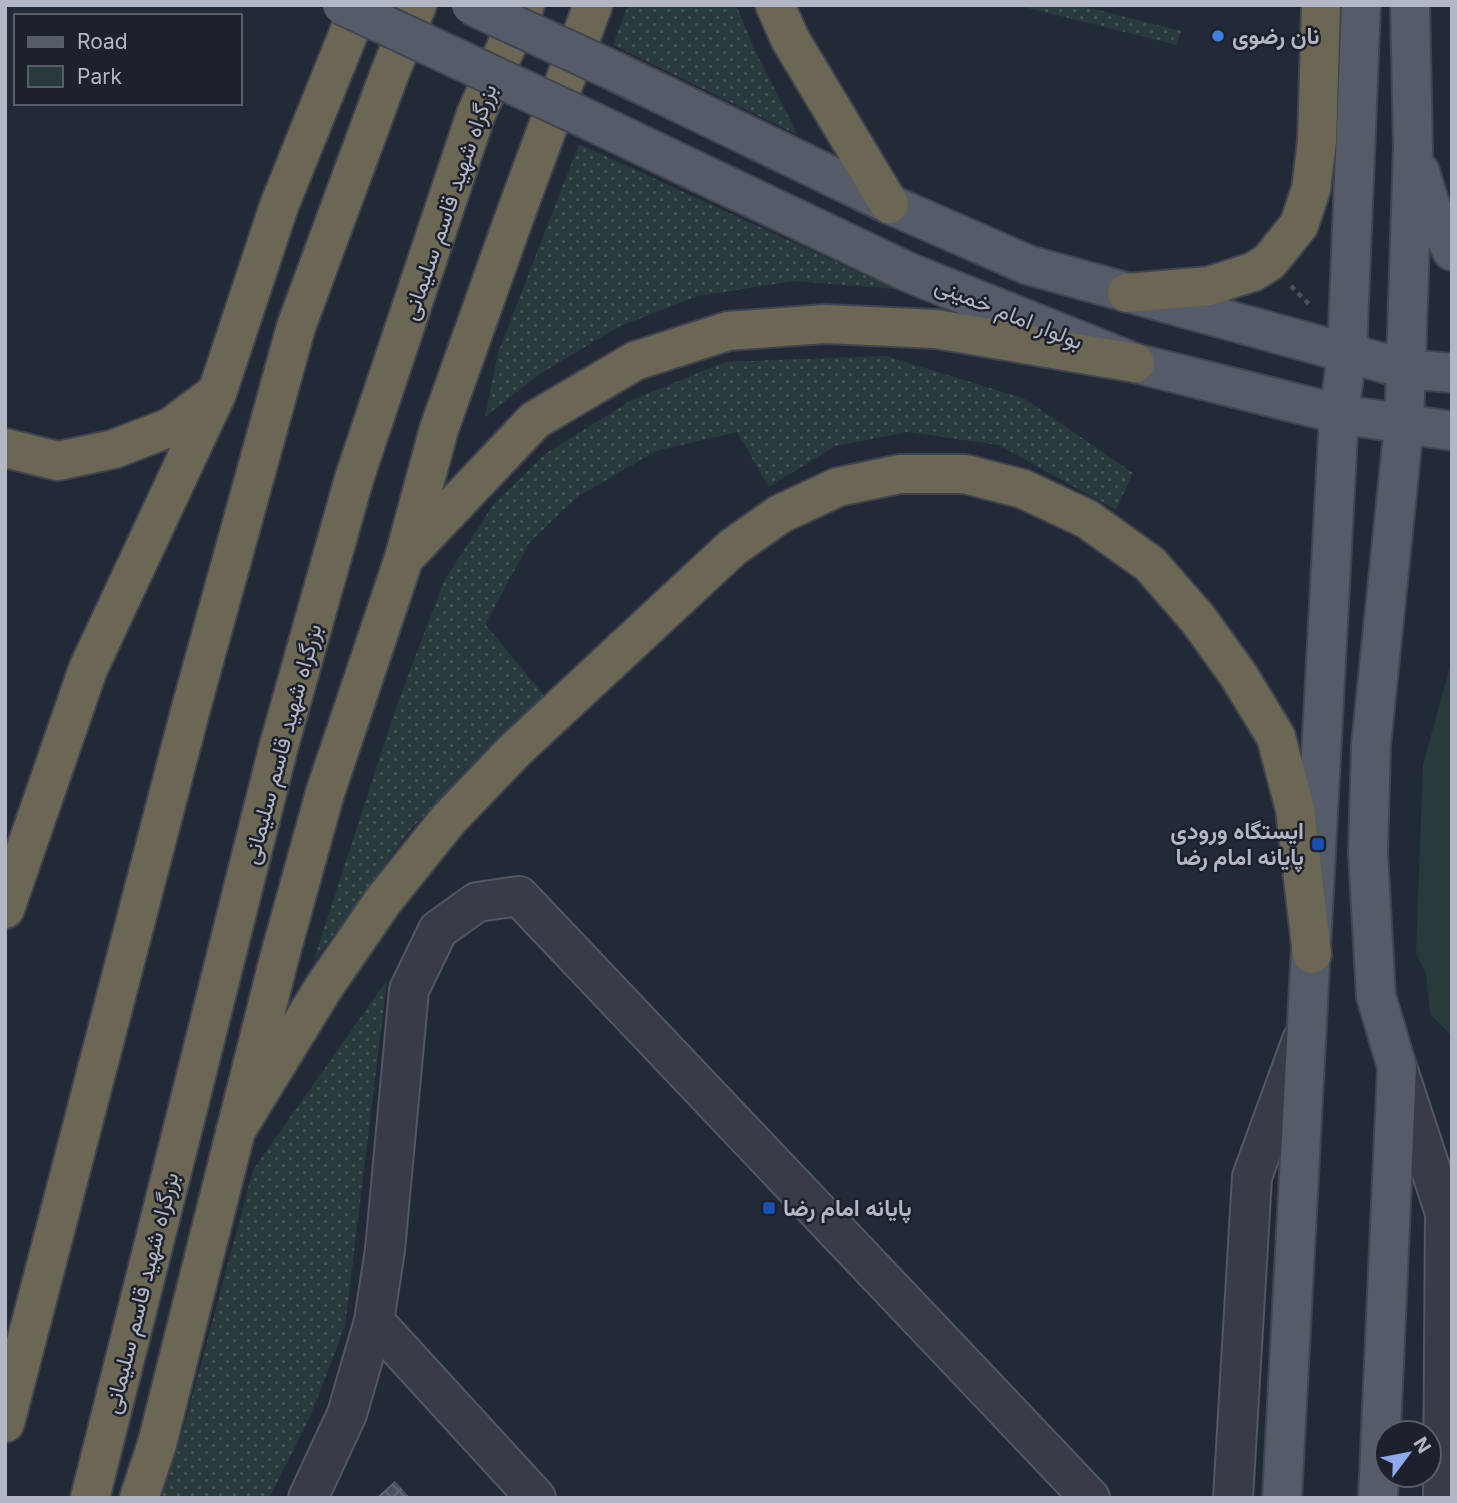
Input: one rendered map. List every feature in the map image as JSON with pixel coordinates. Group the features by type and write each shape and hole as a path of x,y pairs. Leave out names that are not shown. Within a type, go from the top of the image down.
{"highway":[{"path":"5,909 88,669 217,393 279,206 360,5"},
{"path":"5,1423 191,708 296,327 388,75 417,5"},
{"name":"بزرگراه شهید قاسم سلیمانی","path":"90,1498 278,749 354,479 477,114 525,5"},
{"path":"139,1498 157,1444 279,959 325,793 404,558 439,429 593,5"},
{"path":"775,5 790,39 889,204"},
{"path":"1127,293 1209,286 1253,272 1269,262 1300,225 1311,189 1317,141 1321,5"},
{"path":"404,558 535,420 635,361 728,331 825,324 936,330 1135,363"},
{"path":"5,448 58,461 114,449 171,427 217,393"},
{"path":"235,1132 324,987 383,901 448,820 514,751 732,548 780,514 838,487 900,474 965,474 1023,489 1087,519 1150,564 1198,619 1239,676 1276,737 1295,809 1312,954"}],"main road":[{"name":"بولوار امام خمینی","path":"342,5 910,274 1135,363 1339,414 1452,431"},
{"path":"471,5 889,204 1028,265 1405,369 1452,373"},
{"path":"1282,1498 1339,414 1347,353 1361,5"},
{"path":"1378,1498 1397,1067 1376,996 1368,853 1371,745 1404,425 1413,147 1410,5"},
{"path":"1413,147 1431,208 1452,251"}],"street":[{"path":"308,1498 346,1414 374,1321 385,1250 409,989 439,930 477,902 519,896 1090,1498"},
{"path":"1233,1498 1252,1177 1308,1021"},
{"path":"1397,1067 1445,1213 1443,1498"},
{"path":"374,1321 536,1498"}],"green space":[{"path":"628,5 736,5 755,51 798,135 613,45"},
{"path":"1016,5 1078,5 1181,31 1177,45"},
{"path":"579,144 895,289 794,281 698,296 620,326 538,375 485,417 498,353"},
{"path":"886,356 1025,399 1133,473 1116,510 999,445 908,432 835,446 769,487 737,432 656,451 577,497 530,542 485,624 544,695 411,829 313,963 394,713 444,581 493,505 545,454 632,400 725,362"},
{"path":"1452,659 1452,1036 1430,1014 1426,973 1416,954 1423,765"},
{"path":"387,980 345,1326 310,1417 269,1498 160,1498 186,1420 253,1170"}],"building":[{"path":"395,1481 410,1498 376,1498"}],"place":[{"name":"نان رضوی","path":"1218,36"},
{"name":"ایستگاه ورودی پایانه امام رضا","path":"1318,844"},
{"name":"پایانه امام رضا","path":"769,1208"}]}
